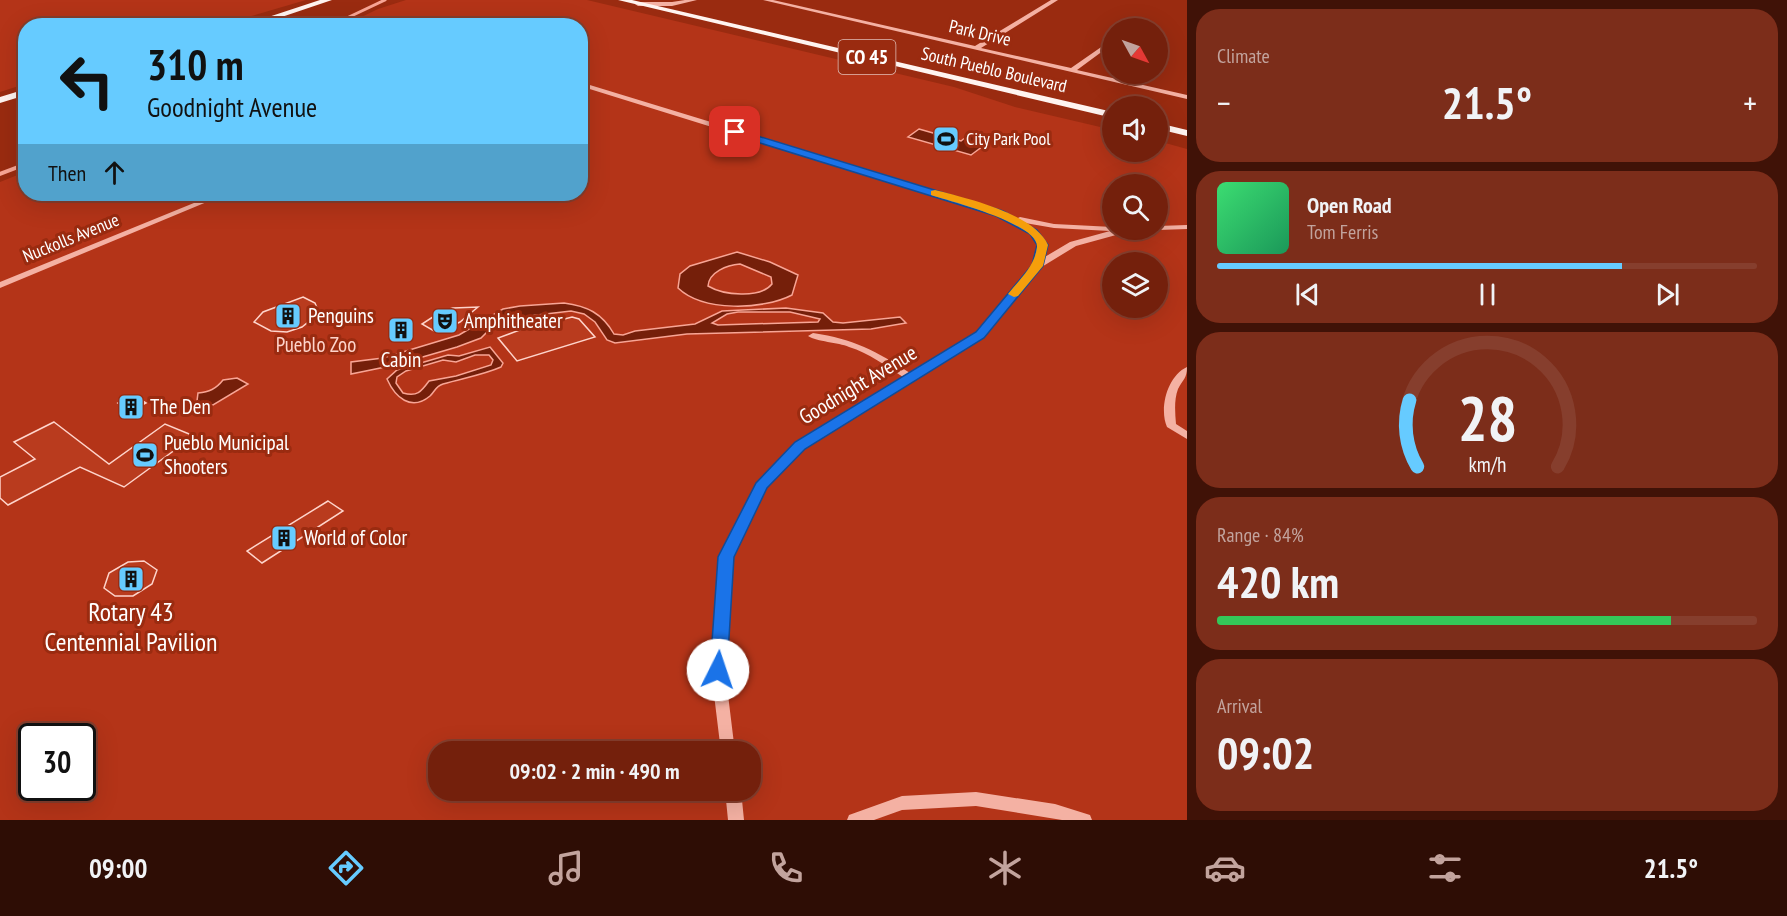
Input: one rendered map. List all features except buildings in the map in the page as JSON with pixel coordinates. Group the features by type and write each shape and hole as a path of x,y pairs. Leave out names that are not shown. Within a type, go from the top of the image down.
{"main road":[{"path":"271,18 328,0"},
{"name":"South Pueblo Boulevard","path":"622,0 1102,112"},
{"path":"0,100 18,94"},
{"path":"1168,128 1187,133"}],"street":[{"path":"638,4 672,4 694,0"},
{"path":"694,0 687,6 694,16"},
{"name":"Park Drive","path":"766,0 1187,97"},
{"path":"977,48 1054,0"},
{"path":"1073,70 1102,49"},
{"path":"588,86 999,214 1054,226 1102,228"},
{"name":"Nuckolls Avenue","path":"0,285 205,201"},
{"path":"999,214 1023,225 1040,237 1043,245 1037,266"},
{"path":"1168,228 1187,227"},
{"path":"1037,266 1073,244 1102,236"},
{"name":"Goodnight Avenue","path":"727,741 718,670 726,557 761,486 800,445 980,335 1037,266"},
{"path":"813,336 843,339 870,350 911,378"},
{"path":"1187,370 1176,381 1168,405 1171,425 1187,436"},
{"path":"855,820 902,803 976,799 1055,811 1084,820"},
{"path":"734,801 736,820"}],"green space":[{"path":"0,0 306,0 245,18 18,18 18,86 0,92"},
{"name":"Pueblo Zoo","path":"406,0 587,0 954,87 1015,107 1102,127 1102,162 1168,162 1168,144 1187,149 1187,820 0,820 0,182 18,175 18,201 588,201 588,18 359,18"}],"shaded area":[{"name":"City Park Pool","path":"919,129 961,141 970,134 991,140 971,155 908,137"},
{"path":"737,252 770,262 798,275 792,295 780,300 750,306 717,305 689,296 678,288 680,274 690,266","holes":["740,264 771,277 772,284 766,289 750,294 723,292 708,286 715,273"]},
{"path":"564,303 580,306 599,316 614,334 623,335 635,331 695,324 722,311 786,308 823,313 833,322 900,317 906,323 871,329 687,334 615,343 607,340 595,322 584,314 571,311 498,321 481,338 457,347 395,365 351,374 351,362 383,358 459,335 503,309","holes":["738,312 790,312 820,319 818,322 718,325 712,323 727,314"]},
{"path":"490,347 503,363 501,367 494,370 441,385 430,396 416,403 399,397 387,379 397,370 448,355 459,356","holes":["475,355 489,355 493,360 491,365 456,376 429,381 421,391 415,394 403,393 396,383 397,377 406,371 443,360 456,362"]},
{"path":"237,378 248,384 213,405 197,401 198,393 212,390 223,380"}],"waterway":[{"path":"347,18 385,0"},
{"path":"0,174 18,167"}],"slow traffic":[{"path":"935,193 999,214 1023,225 1040,237 1043,245 1037,266 1014,294"}],"place":[{"name":"City Park Pool","path":"946,139"},
{"name":"Penguins","path":"288,316"},
{"name":"Amphitheater","path":"445,321"},
{"name":"Cabin","path":"401,330"},
{"name":"The Den","path":"131,407"},
{"name":"Pueblo Municipal Shooters","path":"145,455"},
{"name":"World of Color","path":"284,538"},
{"name":"Rotary 43 Centennial Pavilion","path":"131,579"}],"route":[{"path":"718,670 726,557 761,486 800,445 980,335 1037,266 1043,245 1040,237 1034,232 999,214 735,132"}]}
